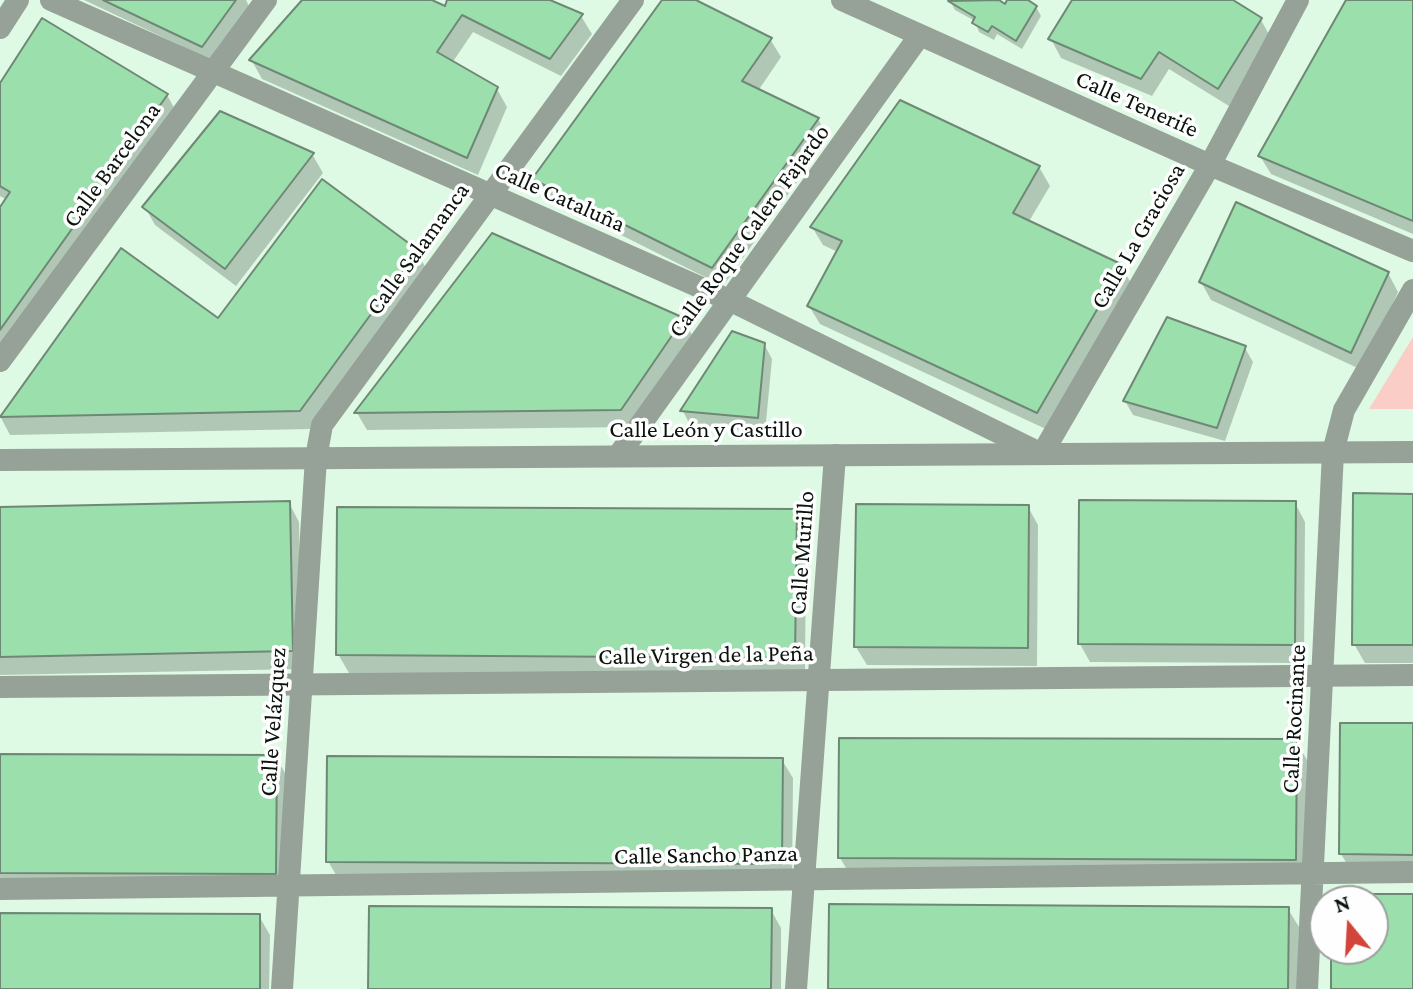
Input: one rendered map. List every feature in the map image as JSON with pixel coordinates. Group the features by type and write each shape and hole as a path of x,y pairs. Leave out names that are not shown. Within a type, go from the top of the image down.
{"street":[{"path":"0,28 18,0"},
{"name":"Calle Cataluña","path":"51,0 731,301 1042,454"},
{"name":"Calle Barcelona","path":"0,361 266,0"},
{"name":"Calle Salamanca","path":"316,458 322,425 633,0"},
{"name":"Calle Tenerife","path":"842,0 1210,165 1413,251"},
{"name":"Calle La Graciosa","path":"1042,454 1210,165 1298,0"},
{"name":"Calle Roque Calero Fajardo","path":"618,456 920,35"},
{"name":"Calle Rocinante","path":"1307,989 1333,452 1344,410 1413,290"},
{"name":"Calle León y Castillo","path":"0,460 1413,452"},
{"name":"Calle Murillo","path":"796,989 835,455"},
{"name":"Calle Velázquez","path":"282,989 316,458"},
{"name":"Calle Virgen de la Peña","path":"0,687 1413,675"},
{"name":"Calle Sancho Panza","path":"0,889 1413,872"}],"shaded area":[{"path":"1413,337 1413,409 1369,409"}],"building":[{"path":"103,0 236,0 202,47"},
{"path":"302,0 432,0 445,6 447,0 550,0 583,14 550,59 462,15 437,52 498,87 467,158 249,60"},
{"path":"662,0 696,0 772,38 742,81 819,118 712,268 532,179"},
{"path":"999,0 1005,4 1007,0 1028,0 1037,6 1016,41 992,26 988,32 972,23 975,17 948,1"},
{"path":"1072,0 1233,0 1262,18 1218,89 1159,52 1141,79 1048,39"},
{"path":"1346,0 1413,0 1413,221 1258,156"},
{"path":"42,18 168,94 0,330 0,207 10,192 0,186 0,83"},
{"path":"900,100 1040,166 1013,213 1123,265 1037,413 807,306 842,241 810,227"},
{"path":"220,111 314,153 225,269 142,207"},
{"path":"322,179 418,250 300,411 0,417 121,248 218,318"},
{"path":"1236,202 1389,272 1351,353 1199,282"},
{"path":"492,233 684,318 621,410 354,413"},
{"path":"1167,317 1246,346 1217,428 1123,401"},
{"path":"732,331 765,343 758,418 680,411"},
{"path":"1353,493 1413,494 1413,645 1352,645"},
{"path":"1079,500 1296,501 1295,645 1078,644"},
{"path":"290,501 293,651 0,657 0,507"},
{"path":"856,504 1029,505 1028,648 854,647"},
{"path":"337,507 797,509 795,658 336,655"},
{"path":"1340,723 1413,723 1413,855 1339,854"},
{"path":"839,738 1297,739 1296,860 838,858"},
{"path":"0,754 277,755 276,874 0,873"},
{"path":"327,756 783,758 782,864 326,862"},
{"path":"1389,894 1413,894 1413,989 1331,989 1331,965 1389,965"},
{"path":"829,904 1289,907 1288,989 828,989"},
{"path":"369,906 772,908 771,989 368,989"},
{"path":"0,913 260,914 260,989 0,989"}]}
